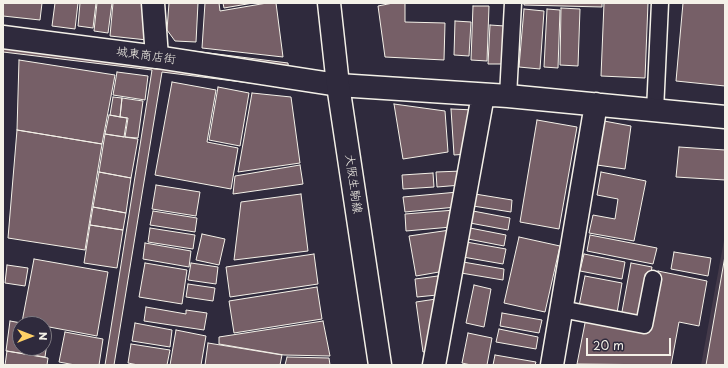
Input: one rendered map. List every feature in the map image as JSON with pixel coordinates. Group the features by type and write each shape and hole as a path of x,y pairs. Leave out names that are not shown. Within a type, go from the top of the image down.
{"street":[{"path":"153,3 157,56"},
{"name":"大阪生駒線","path":"329,3 338,85 380,365"},
{"name":"城東商店街","path":"3,37 157,56 338,85 508,96 725,117"},
{"path":"434,365 483,95"},
{"path":"552,365 596,104"}],"lane":[{"path":"508,96 513,3"},
{"path":"655,111 660,3"},
{"path":"561,309 644,325 653,279"}],"shaded area":[{"path":"725,235 725,365 701,365"}],"building":[{"path":"3,3 42,3 40,20 3,16"},
{"path":"55,3 78,3 75,29 52,26"},
{"path":"80,3 96,3 93,28 78,26"},
{"path":"97,3 112,3 108,33 94,31"},
{"path":"113,3 144,3 147,40 110,36"},
{"path":"169,3 198,3 196,42 175,41 167,30"},
{"path":"205,3 219,3 220,11 267,3 276,3 283,57 202,48"},
{"path":"223,3 253,3 224,8"},
{"path":"393,3 405,3 405,22 445,23 444,60 385,57 378,6"},
{"path":"524,3 602,3 602,7 524,5"},
{"path":"604,3 648,3 645,78 601,76"},
{"path":"683,3 725,3 725,86 676,81"},
{"path":"473,6 489,6 487,61 471,60"},
{"path":"561,8 580,9 578,66 560,65"},
{"path":"524,9 544,11 540,69 519,67"},
{"path":"547,9 560,10 558,68 544,67"},
{"path":"455,21 471,22 469,56 454,55"},
{"path":"490,25 505,26 503,64 488,64"},
{"path":"3,27 288,63 290,88 162,72 114,365 105,365 152,70 3,52"},
{"path":"19,60 115,75 102,144 17,130"},
{"path":"117,72 148,76 145,100 113,95"},
{"path":"172,82 216,90 207,142 238,148 231,189 155,175"},
{"path":"218,87 249,93 240,146 209,140"},
{"path":"252,93 291,97 300,163 238,172"},
{"path":"113,97 122,98 120,117 110,115"},
{"path":"122,98 143,101 138,138 125,137 128,118 120,117"},
{"path":"394,104 445,111 448,152 403,159"},
{"path":"451,109 475,110 467,154 454,155"},
{"path":"109,115 127,118 124,137 105,134"},
{"path":"537,120 577,127 559,229 520,222"},
{"path":"604,121 631,126 625,169 597,165"},
{"path":"17,130 102,144 85,250 8,238"},
{"path":"105,134 138,139 131,178 99,172"},
{"path":"679,147 725,150 725,180 676,177"},
{"path":"300,165 303,184 233,194 235,176"},
{"path":"462,171 461,185 437,187 436,172"},
{"path":"99,172 131,178 126,213 93,207"},
{"path":"601,172 646,181 634,241 589,233 593,215 615,219 618,199 597,195"},
{"path":"433,173 434,187 403,189 402,175"},
{"path":"156,185 200,192 196,216 152,209"},
{"path":"458,192 456,207 405,212 403,197"},
{"path":"301,194 308,251 234,260 241,202"},
{"path":"475,194 512,200 511,212 473,206"},
{"path":"93,207 126,213 123,230 90,225"},
{"path":"455,210 451,227 406,231 405,214"},
{"path":"153,211 197,218 195,232 150,225"},
{"path":"473,211 510,218 508,230 470,223"},
{"path":"90,225 123,230 117,268 84,263"},
{"path":"150,228 195,235 193,249 148,242"},
{"path":"470,228 506,235 504,246 468,239"},
{"path":"450,230 439,272 416,276 409,236"},
{"path":"202,234 225,239 219,265 196,260"},
{"path":"590,235 657,248 653,264 587,251"},
{"path":"519,237 560,246 545,312 504,303"},
{"path":"466,242 506,249 503,264 463,257"},
{"path":"145,243 191,251 189,267 143,259"},
{"path":"674,252 711,258 708,276 671,269"},
{"path":"314,254 318,284 230,297 226,267"},
{"path":"584,254 625,262 622,279 580,271"},
{"path":"725,256 725,365 706,365"},
{"path":"34,259 108,272 97,336 52,328 52,316 23,316"},
{"path":"463,262 504,269 503,280 461,273"},
{"path":"145,263 187,270 182,304 139,297"},
{"path":"191,263 218,267 216,284 188,280"},
{"path":"631,263 652,267 642,321 621,317"},
{"path":"7,265 28,268 25,286 5,283"},
{"path":"658,271 707,281 699,326 679,322 671,365 577,364 586,318 648,330"},
{"path":"438,276 437,295 417,297 415,279"},
{"path":"585,276 622,283 617,313 579,306"},
{"path":"188,284 215,288 213,301 186,297"},
{"path":"474,285 491,289 484,327 466,323"},
{"path":"317,287 322,319 234,333 229,301"},
{"path":"436,299 431,351 423,352 416,302"},
{"path":"146,307 186,314 186,310 207,313 204,330 144,321"},
{"path":"502,313 542,320 539,333 500,326"},
{"path":"10,321 12,321 12,352 6,351"},
{"path":"323,321 330,356 284,355 219,344 219,337"},
{"path":"135,323 172,330 170,347 132,341"},
{"path":"499,329 538,337 536,349 496,342"},
{"path":"176,330 206,336 201,365 170,365"},
{"path":"65,332 103,339 99,365 75,365 59,362"},
{"path":"468,333 492,338 487,365 471,365 462,363"},
{"path":"208,343 282,355 280,365 205,365"},
{"path":"131,344 170,350 167,365 138,365 128,363"},
{"path":"7,351 12,352 12,356 36,356 48,358 47,365 5,365"},
{"path":"495,355 536,362 535,365 493,365"},
{"path":"287,357 329,358 330,365 285,365"}]}
